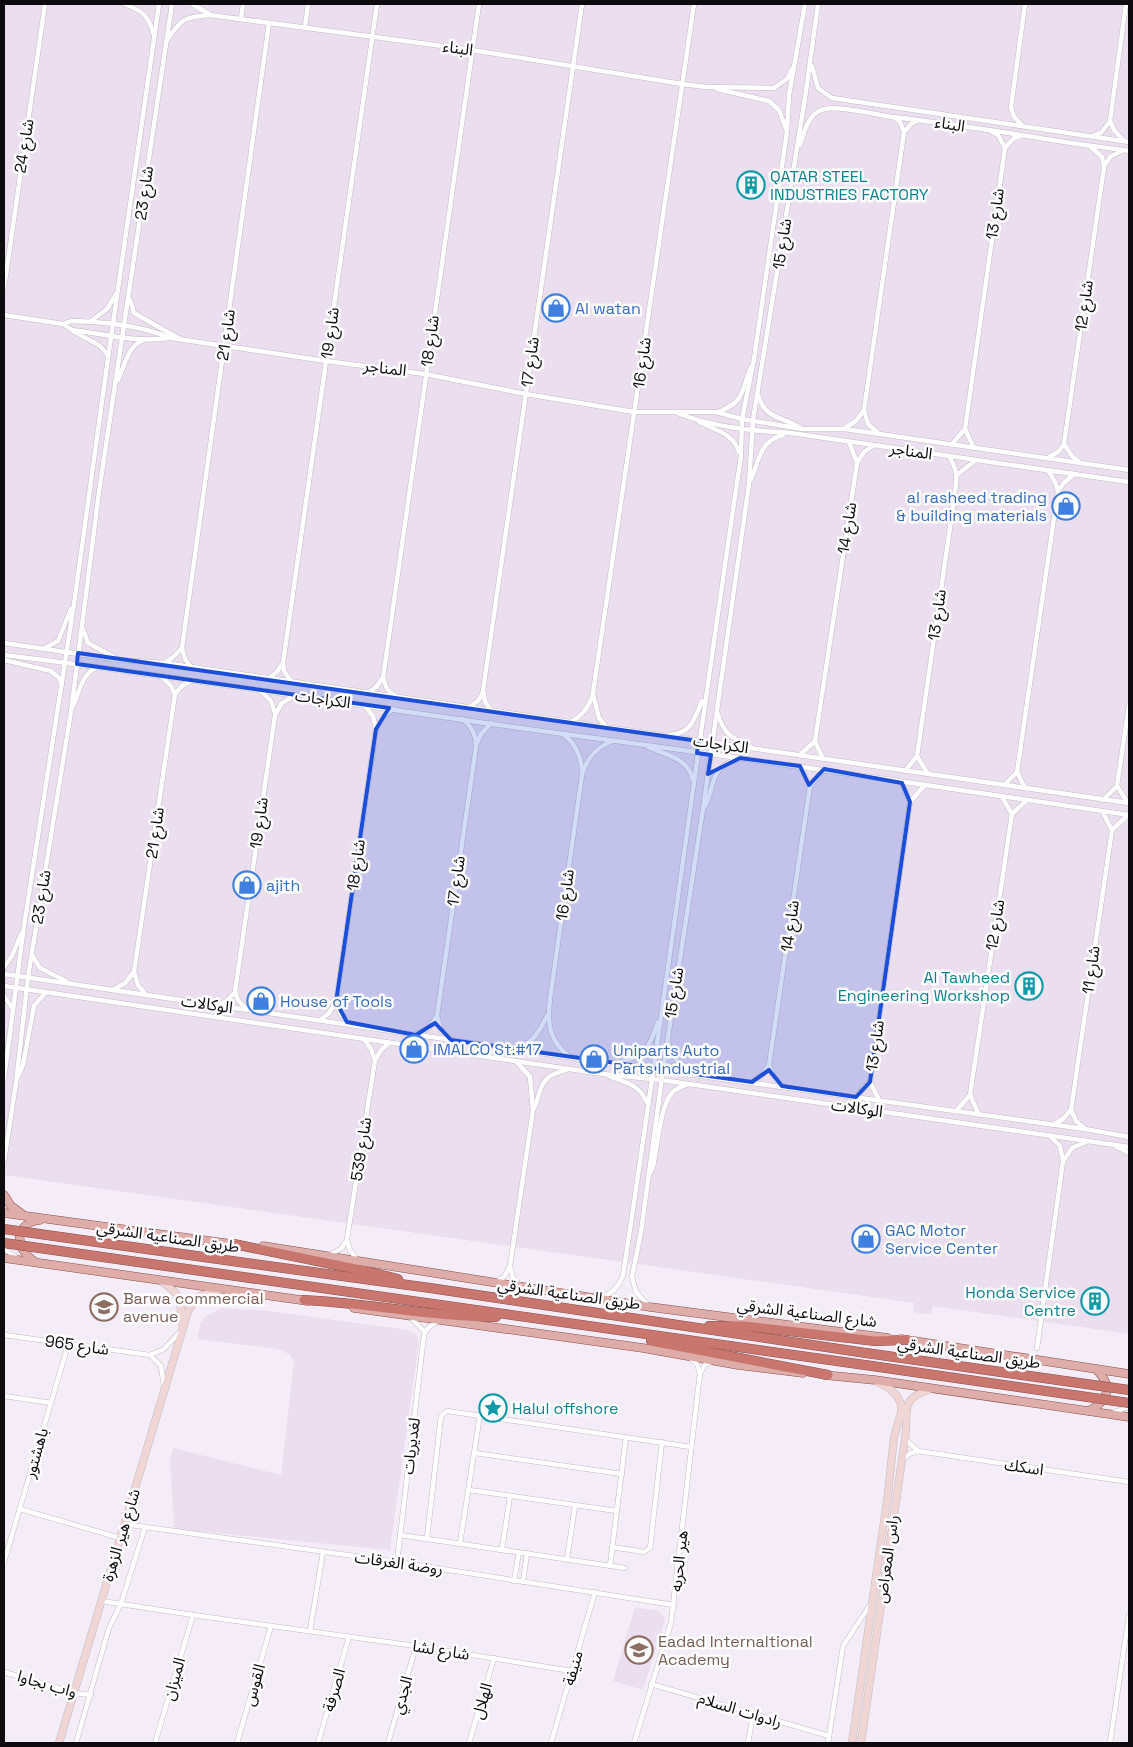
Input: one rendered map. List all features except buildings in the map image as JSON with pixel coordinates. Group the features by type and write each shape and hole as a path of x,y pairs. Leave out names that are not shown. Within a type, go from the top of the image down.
{"highway":[{"name":"طريق الصناعية الشرقي","path":"4,1228 1129,1390"},
{"name":"طريق الصناعية الشرقي","path":"4,1243 865,1365 1129,1405"},
{"path":"234,1244 370,1272 430,1288"},
{"path":"304,1300 461,1316 524,1317"},
{"path":"691,1327 745,1326 875,1341 906,1340"},
{"path":"600,1328 686,1348 828,1375"}],"main road":[{"path":"4,1195 15,1210 26,1216"},
{"name":"طريق الصناعية الشرقي","path":"4,1213 284,1249 599,1299"},
{"path":"36,1262 22,1250 21,1232 26,1225 34,1221 50,1219"},
{"path":"4,1258 222,1288 410,1317 643,1348 784,1372 875,1380 1129,1417"},
{"name":"شارع الصناعية الشرقي","path":"599,1299 906,1340 1129,1374"},
{"path":"1110,1371 1129,1367"},
{"path":"1089,1412 1101,1404 1107,1391 1104,1378 1096,1369"}],"street":[{"name":"شارع 24","path":"4,288 45,4"},
{"path":"124,4 146,16 155,38"},
{"name":"شارع 23","path":"4,1079 24,926 74,604 111,335 160,4"},
{"name":"شارع 23","path":"4,1161 16,1083 26,989 71,712 99,492 172,4"},
{"name":"البناء","path":"192,4 210,15"},
{"path":"242,19 243,4"},
{"path":"305,27 308,4"},
{"name":"شارع 19","path":"283,663 377,4"},
{"name":"شارع 18","path":"383,678 479,4"},
{"name":"شارع 17","path":"491,711 484,691 582,4"},
{"name":"شارع 16","path":"572,722 584,712 593,693 694,4"},
{"name":"شارع 15","path":"599,1299 616,1288 623,1275 649,1106 705,695 740,456 742,419 754,359 787,131 789,95 805,4"},
{"name":"شارع 15","path":"650,1307 636,1292 632,1277 641,1232 663,1070 711,754 749,484 753,420 811,60 818,4"},
{"path":"1023,126 1014,117 1010,107 1025,4"},
{"path":"1091,136 1102,133 1110,121 1126,4"},
{"name":"البناء","path":"167,40 182,20 193,16 210,15 472,50 706,87 769,101 779,110 787,131"},
{"name":"شارع 21","path":"182,648 269,23"},
{"name":"البناء","path":"706,87 774,88 788,78 796,59"},
{"name":"البناء","path":"811,60 818,88 832,98 1129,142"},
{"name":"البناء","path":"796,154 806,126 813,115 821,110 839,109 1127,150"},
{"path":"892,117 896,118 904,132"},
{"path":"878,433 868,424 864,410 904,132 910,124 919,119"},
{"path":"1110,121 1114,130 1123,141"},
{"path":"990,131 998,136 1005,148 1014,138 1025,136"},
{"path":"1090,146 1102,157 1104,167"},
{"name":"شارع 13","path":"965,429 1005,148"},
{"path":"1104,167 1111,156 1127,150"},
{"name":"شارع 12","path":"1064,444 1104,167"},
{"name":"شارع 23","path":"90,322 107,309 118,291"},
{"name":"المناجر","path":"129,296 134,314 183,340"},
{"name":"المناجر","path":"4,315 63,324 100,345 105,349 108,358"},
{"name":"المناجر","path":"63,324 71,321 125,325 171,338 425,374 526,394 634,412 716,412 742,419 802,428 845,428 1129,470"},
{"name":"المناجر","path":"72,330 145,340 171,338"},
{"name":"شارع 23","path":"116,383 132,348 137,343 145,340"},
{"name":"شارع 15","path":"716,412 736,403 742,393 754,359"},
{"name":"المناجر","path":"758,394 762,407 770,415 785,419 802,428"},
{"path":"845,428 856,420 864,410"},
{"name":"المناجر","path":"675,412 731,438 736,444 740,456"},
{"name":"المناجر","path":"693,419 752,431 874,445 1129,482"},
{"path":"952,444 965,429 974,448"},
{"name":"شارع 15","path":"749,484 765,445 773,438 791,434"},
{"path":"849,442 857,462"},
{"path":"1047,459 1060,451 1064,444 1072,456 1083,464"},
{"path":"857,462 864,452 874,445"},
{"path":"949,456 958,474 976,460"},
{"name":"شارع 14","path":"815,741 857,462"},
{"path":"1048,470 1058,491"},
{"name":"شارع 13","path":"917,756 958,474"},
{"path":"1025,788 1017,772 1058,491 1064,482 1074,474"},
{"name":"شارع 23","path":"43,649 58,641 74,604"},
{"name":"الكراجات","path":"82,623 88,643 120,660"},
{"name":"الكراجات","path":"4,643 120,660 164,663 291,681 1129,803"},
{"path":"164,663 182,648 185,659 191,667"},
{"name":"الكراجات","path":"4,655 65,662 697,753 824,769 902,783 1128,815"},
{"path":"4,660 51,671 58,677 62,685"},
{"path":"268,678 277,672 283,663"},
{"path":"283,663 284,671 291,681"},
{"name":"شارع 23","path":"71,712 84,678 91,670 98,667"},
{"path":"161,676 171,686 175,694 191,680"},
{"path":"368,693 383,678 388,689 397,697"},
{"path":"258,690 269,698 274,707 275,715"},
{"path":"469,707 478,701 484,691"},
{"name":"شارع 16","path":"593,693 599,718 608,728"},
{"name":"شارع 21","path":"134,972 175,694"},
{"path":"275,715 282,703 296,695"},
{"name":"شارع 15","path":"662,736 675,735 687,729 695,719 705,695"},
{"path":"364,705 373,716 376,729"},
{"path":"1103,800 1117,786 1129,705"},
{"path":"376,729 385,716 393,709"},
{"name":"الكراجات","path":"717,711 723,728 729,735 757,749"},
{"name":"شارع 19","path":"235,992 275,715"},
{"name":"شارع 17","path":"462,719 474,733 476,747"},
{"name":"شارع 17","path":"437,1016 476,747 481,734 492,723"},
{"name":"شارع 18","path":"336,1002 376,729"},
{"name":"شارع 16","path":"564,734 577,749 582,775"},
{"name":"شارع 16","path":"570,1057 555,1043 548,1015 582,775 584,767 593,753 600,747 615,740"},
{"path":"800,755 815,741 824,759"},
{"name":"الكراجات","path":"642,744 674,756 683,762 692,776 694,785"},
{"path":"905,771 917,756 928,774"},
{"name":"شارع 15","path":"703,809 718,770 727,763 740,758"},
{"path":"800,766 810,786 824,769"},
{"path":"1004,785 1017,772"},
{"path":"902,783 910,802 924,786"},
{"name":"شارع 14","path":"769,1065 810,786"},
{"path":"1117,786 1129,803"},
{"path":"1002,797 1012,814 1026,801"},
{"name":"شارع 13","path":"879,1100 870,1082 910,802"},
{"path":"1102,811 1112,830 1128,815"},
{"name":"شارع 12","path":"970,1095 1012,814"},
{"name":"شارع 11","path":"1071,1110 1112,830"},
{"name":"شارع 23","path":"4,968 12,956 24,926"},
{"name":"الوكالات","path":"32,952 40,968 74,984"},
{"path":"112,990 125,983 134,972"},
{"path":"134,972 138,985 148,996"},
{"name":"الوكالات","path":"4,974 615,1064 1085,1129 1129,1137"},
{"name":"الوكالات","path":"4,986 603,1074 662,1080 1129,1147"},
{"name":"شارع 23","path":"16,1083 23,1065 34,1006 46,992"},
{"path":"219,1006 235,992 238,1000 247,1010"},
{"path":"4,996 13,1010"},
{"path":"320,1020 328,1014 336,1002"},
{"path":"336,1002 343,1018 352,1025"},
{"name":"شارع 15","path":"615,1064 636,1058 645,1051 662,1011"},
{"name":"شارع 16","path":"516,1048 524,1046 536,1036 548,1015"},
{"path":"416,1035 429,1028 437,1016"},
{"path":"437,1016 441,1030 451,1040"},
{"name":"الوكالات","path":"668,1038 673,1057 681,1065 726,1079"},
{"path":"364,1039 371,1049 375,1060"},
{"name":"شارع 539","path":"347,1239 375,1060 389,1042"},
{"path":"490,1283 504,1277 510,1266 533,1110 530,1077 516,1060"},
{"path":"752,1082 762,1075 769,1065"},
{"path":"769,1065 774,1077 782,1086"},
{"path":"533,1110 546,1080 553,1074 569,1068"},
{"name":"الوكالات","path":"603,1074 639,1089 649,1106"},
{"name":"شارع 13","path":"856,1097 870,1082"},
{"name":"شارع 15","path":"648,1176 653,1167 668,1098 676,1089 688,1084"},
{"path":"956,1111 970,1095 979,1115"},
{"path":"1053,1125 1064,1119 1071,1110 1076,1120 1085,1129"},
{"path":"1037,1348 1063,1161 1063,1153 1060,1146 1049,1136"},
{"path":"1063,1161 1072,1148 1089,1140"},
{"name":"الوكالات","path":"1112,1144 1129,1152"},
{"path":"329,1256 342,1248 347,1239"},
{"path":"347,1239 352,1254 360,1262"},
{"path":"4,1249 21,1260"},
{"path":"510,1266 514,1281 527,1288"},
{"name":"شارع هير الزهرة","path":"158,1279 179,1295 182,1330"},
{"name":"شارع هير الزهرة","path":"59,1743 188,1311 200,1296 222,1288"},
{"path":"410,1317 425,1332 438,1320"},
{"path":"164,1392 161,1366 150,1355 161,1351 182,1330"},
{"name":"لغديريات","path":"397,1562 425,1332"},
{"name":"شارع 965","path":"4,1335 150,1355"},
{"name":"باهشتور","path":"4,1562 68,1344"},
{"path":"688,1356 697,1364 700,1373"},
{"path":"700,1373 705,1365 715,1360"},
{"name":"هير الحربه","path":"634,1743 671,1623 700,1373"},
{"name":"راس المعراض","path":"852,1743 888,1494 894,1437 902,1413 901,1404 892,1390 875,1380"},
{"name":"راس المعراض","path":"861,1743 905,1439 908,1404 915,1396 931,1389"},
{"path":"4,1396 51,1403"},
{"path":"1109,1414 1129,1405"},
{"path":"427,1538 442,1415 449,1410 691,1447"},
{"path":"460,1543 480,1415"},
{"path":"610,1566 626,1437"},
{"path":"894,1437 905,1439 918,1451"},
{"path":"612,1547 644,1552 650,1548 662,1442"},
{"path":"902,1460 907,1454 918,1451"},
{"name":"اسكك","path":"918,1451 1129,1482"},
{"path":"474,1453 622,1474"},
{"path":"469,1490 617,1511"},
{"path":"502,1549 510,1496"},
{"path":"567,1559 575,1506"},
{"path":"20,1509 120,1538"},
{"name":"روضة الغرقات","path":"124,1524 397,1562 674,1605"},
{"path":"76,1743 109,1628 121,1604 145,1527"},
{"path":"400,1534 625,1568"},
{"path":"310,1632 323,1552"},
{"path":"514,1580 519,1552"},
{"path":"523,1582 528,1553"},
{"name":"منيفة","path":"551,1743 595,1592"},
{"name":"شارع لشا","path":"101,1601 416,1646 572,1671"},
{"name":"راس المعراض","path":"828,1743 843,1646 872,1602"},
{"name":"الميزان","path":"155,1743 193,1615"},
{"path":"1110,1743 1129,1615"},
{"name":"القوس","path":"237,1743 271,1626"},
{"name":"الصرفة","path":"318,1743 349,1637"},
{"name":"الجدي","path":"388,1743 416,1646"},
{"name":"الهلال","path":"469,1743 494,1658"},
{"name":"واب بجاوا","path":"4,1672 74,1693 91,1696"},
{"name":"رادوات السلام","path":"652,1684 829,1736"},
{"path":"748,1743 752,1714"}],"highlighted area":[{"path":"78,653 699,741 697,753 711,755 708,774 740,758 800,766 809,785 824,769 902,783 910,802 870,1082 856,1097 782,1086 769,1070 752,1082 451,1040 435,1023 416,1035 347,1022 336,1002 376,729 389,708 77,664"}],"shaded area":[{"path":"4,4 1129,4 1129,1334 933,1306 931,1315 913,1312 914,1303 4,1175"},
{"path":"222,1308 269,1311 408,1330 416,1334 419,1342 390,1550 174,1529 170,1458 173,1448 281,1475 294,1361 289,1354 278,1349 197,1339 200,1323 206,1316"},
{"name":"Eadad Internaltional Academy","path":"635,1607 659,1611 665,1619 643,1690 613,1681"}],"place":[{"name":"QATAR STEEL INDUSTRIES FACTORY","path":"751,185"},
{"name":"Al watan","path":"556,308"},
{"name":"al rasheed trading & building materials","path":"1066,506"},
{"name":"ajith","path":"247,885"},
{"name":"Al Tawheed Engineering Workshop","path":"1029,986"},
{"name":"House of Tools","path":"261,1001"},
{"name":"IMALCO St.#17","path":"414,1049"},
{"name":"Uniparts Auto Parts Industrial","path":"594,1059"},
{"name":"GAC Motor Service Center","path":"866,1239"},
{"name":"Honda Service Centre","path":"1095,1301"},
{"name":"Barwa commercial avenue","path":"104,1307"},
{"name":"Halul offshore","path":"493,1408"},
{"name":"Eadad Internaltional Academy","path":"639,1650"}]}
